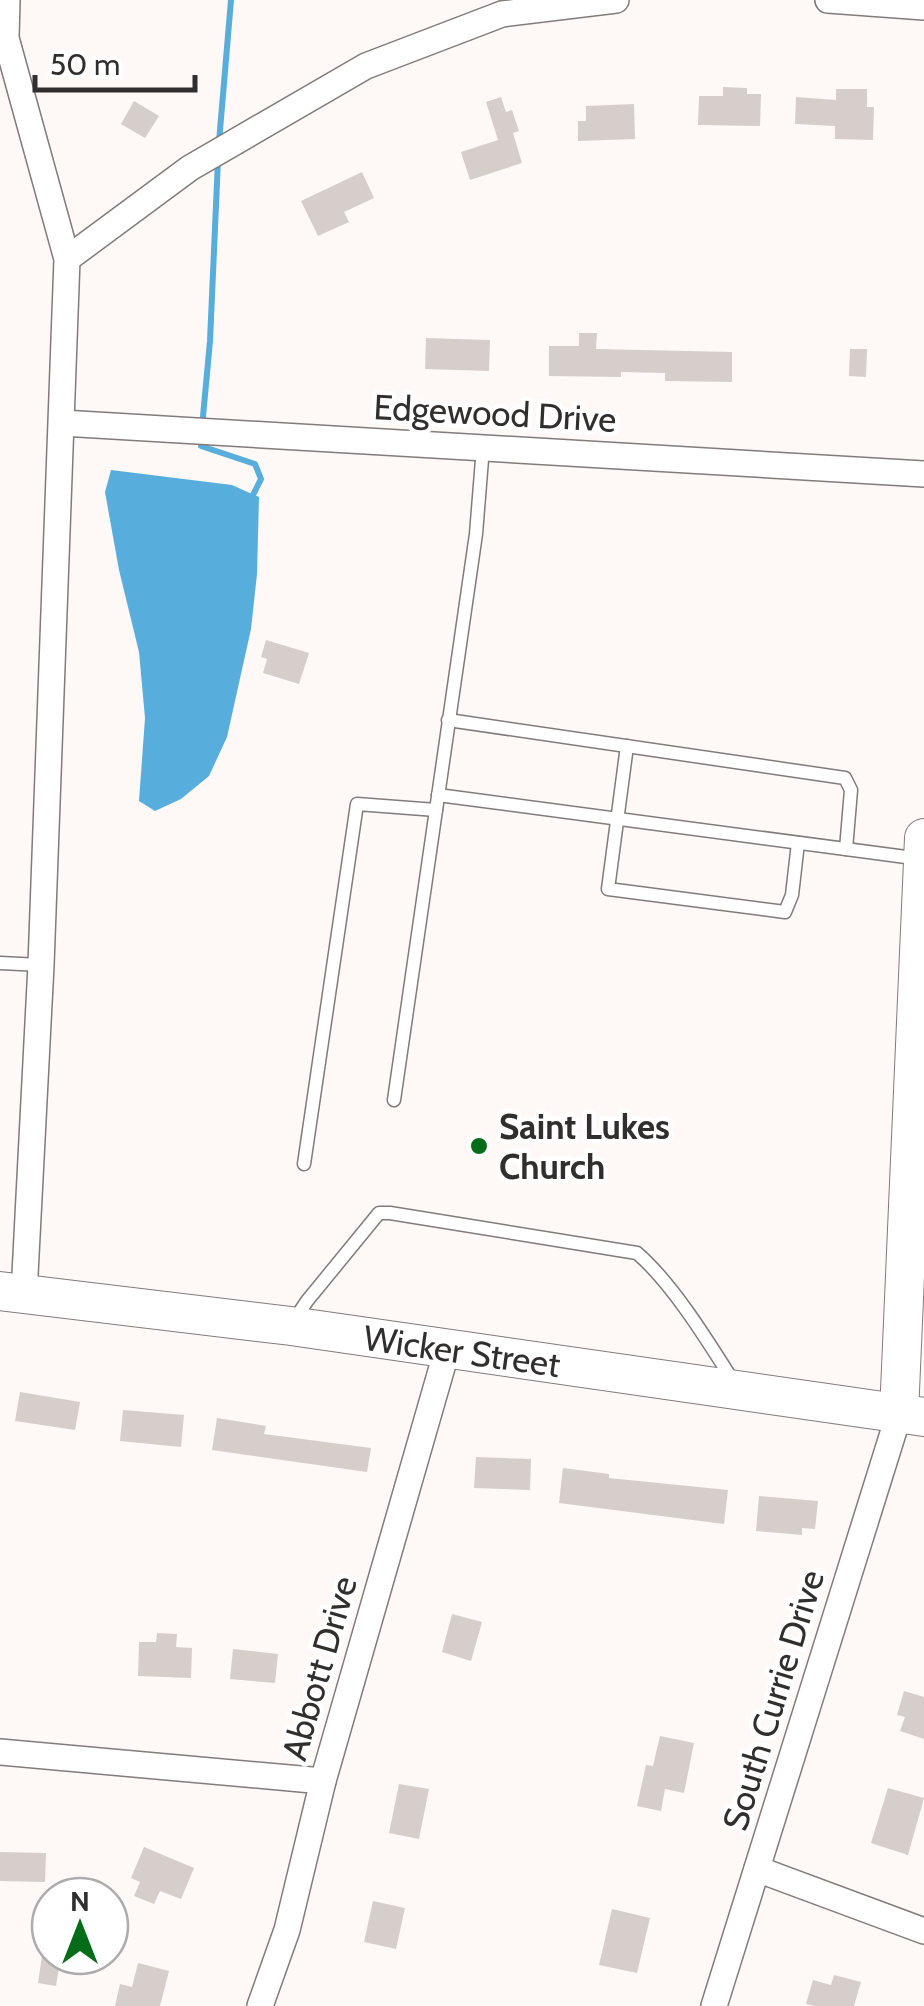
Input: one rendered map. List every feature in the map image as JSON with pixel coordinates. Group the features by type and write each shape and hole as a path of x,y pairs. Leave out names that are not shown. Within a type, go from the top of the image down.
{"main road":[{"path":"911,1416 924,838"},
{"name":"Wicker Street","path":"12,1292 291,1326 911,1416"}],"street":[{"path":"8,0 6,38 67,259 41,965 12,1292"},
{"path":"67,259 190,168 366,66 502,14 616,0"},
{"path":"828,0 924,7"},
{"name":"Edgewood Drive","path":"62,423 924,474"},
{"name":"Abbott Drive","path":"260,2006 286,1930 323,1781 447,1350"},
{"name":"South Currie Drive","path":"714,2006 736,1929 911,1416"},
{"path":"0,1752 323,1781"},
{"path":"758,1869 924,1931"}],"lane":[{"path":"394,1100 476,534 483,447"},
{"path":"448,720 845,778 851,790 846,849"},
{"path":"627,746 608,889 786,912 798,843"},
{"path":"438,795 923,859"},
{"path":"304,1164 356,804 436,810"},
{"path":"0,963 41,965"},
{"path":"291,1326 379,1213 390,1213 637,1253 661,1278 740,1391"}],"water":[{"path":"111,470 232,485 259,497 251,629 227,737 209,776 181,799 155,811 139,801 145,718 139,652 105,492"}],"building":[{"path":"723,87 747,88 747,94 761,94 760,126 698,125 699,96 723,96"},
{"path":"836,89 867,89 867,107 874,107 873,140 835,139 835,126 795,124 796,97 836,100"},
{"path":"501,97 506,112 512,110 519,131 513,133 522,163 470,180 461,152 498,140 486,102"},
{"path":"134,101 159,116 145,138 121,124"},
{"path":"634,104 635,139 578,141 578,121 586,121 586,106"},
{"path":"362,172 374,198 344,212 349,222 318,236 301,201"},
{"path":"579,333 597,333 596,349 732,352 732,382 665,381 665,373 549,376 549,346 579,346"},
{"path":"426,338 490,340 489,371 425,369"},
{"path":"850,349 867,349 866,377 849,376"},
{"path":"266,640 309,653 299,684 263,673 267,659 261,657"},
{"path":"20,1392 80,1402 75,1430 15,1421"},
{"path":"123,1410 184,1415 181,1447 120,1441"},
{"path":"217,1418 266,1426 264,1434 371,1448 367,1472 212,1450"},
{"path":"476,1457 531,1459 530,1490 474,1488"},
{"path":"563,1468 609,1474 609,1478 728,1490 724,1524 559,1503"},
{"path":"759,1496 818,1501 815,1529 802,1528 802,1535 756,1531"},
{"path":"452,1614 482,1622 471,1661 442,1652"},
{"path":"157,1633 177,1634 176,1647 192,1648 191,1678 138,1676 139,1642 156,1642"},
{"path":"233,1649 278,1654 275,1683 230,1679"},
{"path":"904,1691 924,1697 924,1739 900,1731 905,1717 897,1715"},
{"path":"660,1736 694,1743 684,1793 665,1789 661,1811 637,1806 646,1765 653,1766"},
{"path":"399,1784 429,1789 419,1839 389,1833"},
{"path":"888,1788 924,1798 908,1855 871,1843"},
{"path":"144,1847 194,1868 181,1899 160,1891 154,1904 134,1896 140,1882 131,1878"},
{"path":"0,1852 46,1853 45,1876 30,1876 30,1882 0,1881"},
{"path":"373,1901 405,1908 396,1949 364,1942"},
{"path":"612,1909 650,1918 637,1973 599,1965"},
{"path":"138,1963 169,1971 160,2006 115,2006 120,1984 132,1987"},
{"path":"834,1975 861,1982 854,2006 806,2004 813,1980 831,1985"},
{"path":"39,1976 58,1976 56,1986 38,1983"}],"waterway":[{"path":"219,142 231,0"},
{"path":"202,427 218,160"},
{"path":"201,439 201,446 255,464 261,479 253,495"}],"place":[{"name":"Saint Lukes Church","path":"479,1146"}]}
